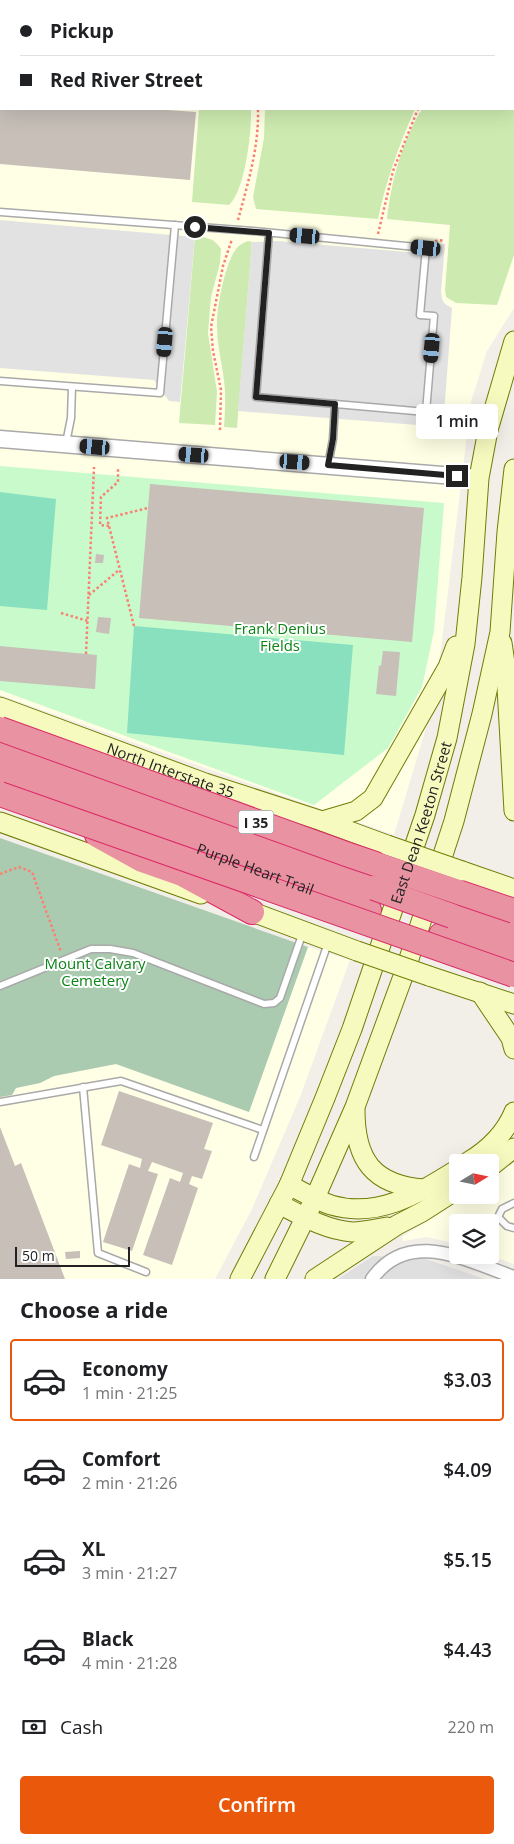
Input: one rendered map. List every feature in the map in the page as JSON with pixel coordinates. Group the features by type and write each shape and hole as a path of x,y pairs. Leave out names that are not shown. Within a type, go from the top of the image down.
{"highway":[{"path":"0,718 233,824 339,875"},
{"name":"I 35","path":"0,729 349,855 514,911"},
{"name":"Purple Heart Trail","path":"0,753 339,875 371,899"},
{"name":"Purple Heart Trail","path":"0,775 371,899 446,926 514,958"},
{"path":"0,780 136,857 182,874 252,912"},
{"name":"Purple Heart Trail","path":"0,794 514,976"},
{"name":"Purple Heart Trail","path":"446,926 514,935"}],"main road":[{"name":"East Dean Keeton Street","path":"240,1279 289,1185 352,1029 425,815 447,738 465,644 479,478 488,430 514,341"},
{"name":"East Dean Keeton Street","path":"275,1279 306,1218 355,1107 405,971 454,821 482,714 502,626 513,477"},
{"path":"479,478 513,477"},
{"path":"322,821 356,812 373,798 448,667 463,622 472,577"},
{"path":"502,626 514,811"},
{"name":"North Interstate 35","path":"0,707 205,783 322,821 514,889"},
{"path":"0,822 429,976 514,1004"},
{"path":"480,992 511,1038 514,1048"},
{"path":"355,1107 355,1126 358,1144 378,1175 393,1184 425,1189"},
{"path":"482,1154 509,1124 514,1112"},
{"path":"499,1160 514,1148"},
{"path":"289,1185 331,1205 357,1210 386,1207 425,1189 449,1174"},
{"path":"315,1279 398,1225 449,1195"},
{"path":"280,1204 324,1226 350,1232 363,1232 398,1225"}],"street":[{"path":"0,439 479,478"},
{"path":"372,1279 380,1268 394,1258 414,1250 439,1252 514,1277"}],"lane":[{"path":"0,212 235,230 269,233 376,243 426,248 420,315 434,316 426,412 256,397 269,233"},
{"path":"0,381 160,393 175,225"},
{"path":"66,445 71,418 72,387"},
{"path":"328,465 333,439 335,404"},
{"path":"0,986 91,949 110,949 125,952 264,1004 274,1003 280,998 303,931"},
{"path":"254,1157 329,940"},
{"path":"0,1102 121,1081 263,1130"},
{"path":"83,1087 98,1253 146,1272"},
{"path":"514,1203 502,1209 498,1217 507,1226 514,1228"}],"path":[{"path":"220,430 220,390 211,327 223,266 251,175 258,125 258,110"},
{"path":"376,243 393,171 418,110"},
{"path":"86,654 94,467"},
{"path":"109,526 100,525 101,497 118,482 118,468"},
{"path":"134,626 107,518 148,508"},
{"path":"89,595 119,570"},
{"path":"61,613 88,621"},
{"path":"0,874 19,867 32,872 64,960"}],"shaded area":[{"path":"0,110 514,110 514,308 487,351 471,402 441,649 428,721 394,835 0,695"},
{"path":"0,220 195,237 180,402 169,401 154,380 0,368"},
{"path":"278,241 419,253 435,245 445,244 441,292 445,304 452,308 443,427 238,411 252,242"},
{"path":"308,947 350,960 300,1097 252,1209 215,1279 0,1279 0,1097 12,1095 16,1088 40,1083 54,1076 116,1064 249,1112"},
{"path":"514,1161 514,1264 499,1259 499,1214 449,1214 449,1242 427,1237 403,1241 402,1237 454,1204 499,1204 499,1173"},
{"path":"373,1256 423,1258 485,1279 338,1279"}],"green space":[{"path":"199,110 251,110 249,145 243,174 235,198 229,205 192,202"},
{"path":"265,110 415,110 394,163 378,219 256,209 253,197 264,138"},
{"path":"421,110 514,110 514,255 497,305 456,303 446,297 450,225 387,219 398,162"},
{"path":"195,237 210,239 216,242 221,249 220,263 211,297 208,333 217,392 215,425 179,423"},
{"path":"248,241 252,242 237,428 224,427 225,392 217,334 218,310 228,265 238,246"},
{"name":"Frank Denius Fields","path":"0,466 444,503 434,631 422,687 388,748 314,805 0,690"},
{"path":"0,492 56,499 47,610 0,606"},
{"path":"134,626 353,645 344,755 127,733"},
{"name":"Mount Calvary Cemetery","path":"0,838 308,947 249,1112 116,1064 54,1076 40,1083 16,1088 12,1095 0,1097"}],"building":[{"path":"0,110 167,110 196,112 190,180 0,164"},
{"path":"150,484 424,508 412,642 139,618"},
{"path":"96,554 104,555 103,563 95,563"},
{"path":"98,617 111,618 109,634 96,632"},
{"path":"0,646 97,655 95,689 0,681"},
{"path":"383,651 400,652 396,696 376,694 379,665 381,666"},
{"path":"119,1091 213,1123 204,1149 212,1151 202,1179 192,1176 189,1184 198,1188 172,1265 143,1255 170,1178 180,1182 183,1173 152,1162 148,1171 158,1174 132,1251 103,1242 129,1164 140,1168 142,1159 101,1145"},
{"path":"0,1127 15,1166 21,1163 65,1279 0,1279"},
{"path":"80,1251 80,1258 66,1259 65,1252"}],"route":[{"path":"195,227 269,233 256,397 335,404 333,439 328,465 457,476"}]}
